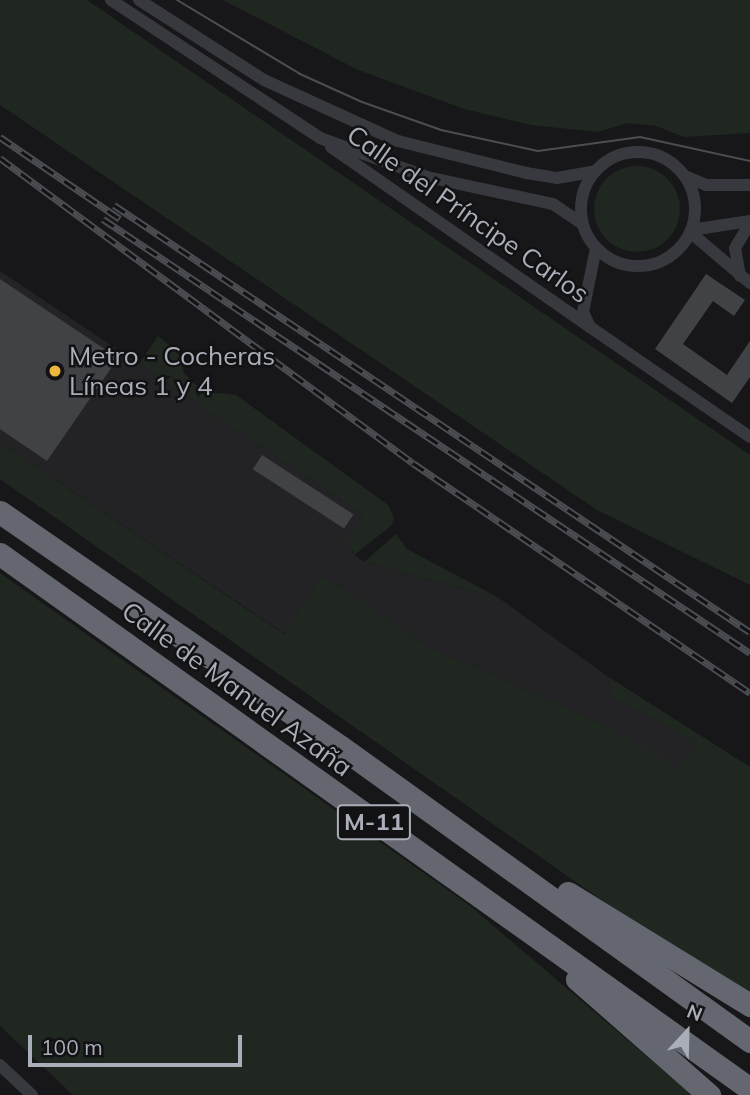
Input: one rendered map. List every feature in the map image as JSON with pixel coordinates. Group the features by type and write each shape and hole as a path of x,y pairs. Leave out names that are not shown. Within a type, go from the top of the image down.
{"highway":[{"name":"Calle de Manuel Azaña","path":"0,512 341,747 750,1041"},
{"name":"Calle de Manuel Azaña","path":"0,554 750,1089"},
{"path":"341,747 750,1005"},
{"path":"541,941 596,999 709,1095"}],"street":[{"name":"Calle del Príncipe Carlos","path":"111,0 320,138 750,437"},
{"name":"Calle del Príncipe Carlos","path":"139,0 264,80 398,141 526,173 557,177 595,171"},
{"name":"Calle del Príncipe Carlos","path":"320,138 426,177 553,204 583,224"},
{"path":"685,176 694,197 690,231 677,250 647,265 614,261 596,248 583,224 581,201 595,171 624,153 647,152 668,161 685,176 706,185 750,185"},
{"path":"690,231 750,222"},
{"path":"745,280 735,248 750,222"},
{"path":"690,231 745,280"},
{"path":"590,327 583,312 596,248"},
{"path":"0,1065 32,1095"}],"shaded area":[{"path":"0,0 87,0 750,455 750,585 597,510 0,105"},
{"path":"223,0 750,0 750,133 684,137 656,126 628,123 598,132 531,125 464,109 356,69"},
{"path":"637,166 654,169 668,178 677,192 680,209 677,226 668,240 654,249 637,252 620,249 606,240 597,226 594,209 597,192 606,178 620,169"},
{"path":"0,271 365,515 352,553 364,562 499,598 607,676 612,697 697,743 678,770 603,724 427,646 323,576 285,634 0,443"},
{"path":"158,336 178,352 184,373 195,384 209,392 236,395 388,505 394,519 391,526 354,555 348,540 365,515 139,364"},
{"path":"0,443 284,634 323,576 427,646 603,724 678,769 697,743 612,697 607,676 750,767 750,995 653,936 0,479"},
{"path":"396,534 407,549 499,598 364,562"},
{"path":"0,573 469,905 692,1095 73,1095 0,1026"}],"building":[{"path":"706,274 745,300 734,316 713,301 683,344 727,375 750,341 750,377 732,403 655,349"},
{"name":"Metro - Cocheras Líneas 1 y 4","path":"0,279 118,358 47,461 0,429"},
{"path":"262,455 353,514 344,529 253,469"}],"tram line":[{"path":"177,0 300,74 362,102 441,130 538,151 640,137 750,161"}],"railway":[{"path":"0,137 120,219"},
{"path":"0,158 413,463 750,693"},
{"path":"114,205 750,632"},
{"path":"103,219 750,653"}],"place":[{"name":"Metro - Cocheras Líneas 1 y 4","path":"55,371"}]}
